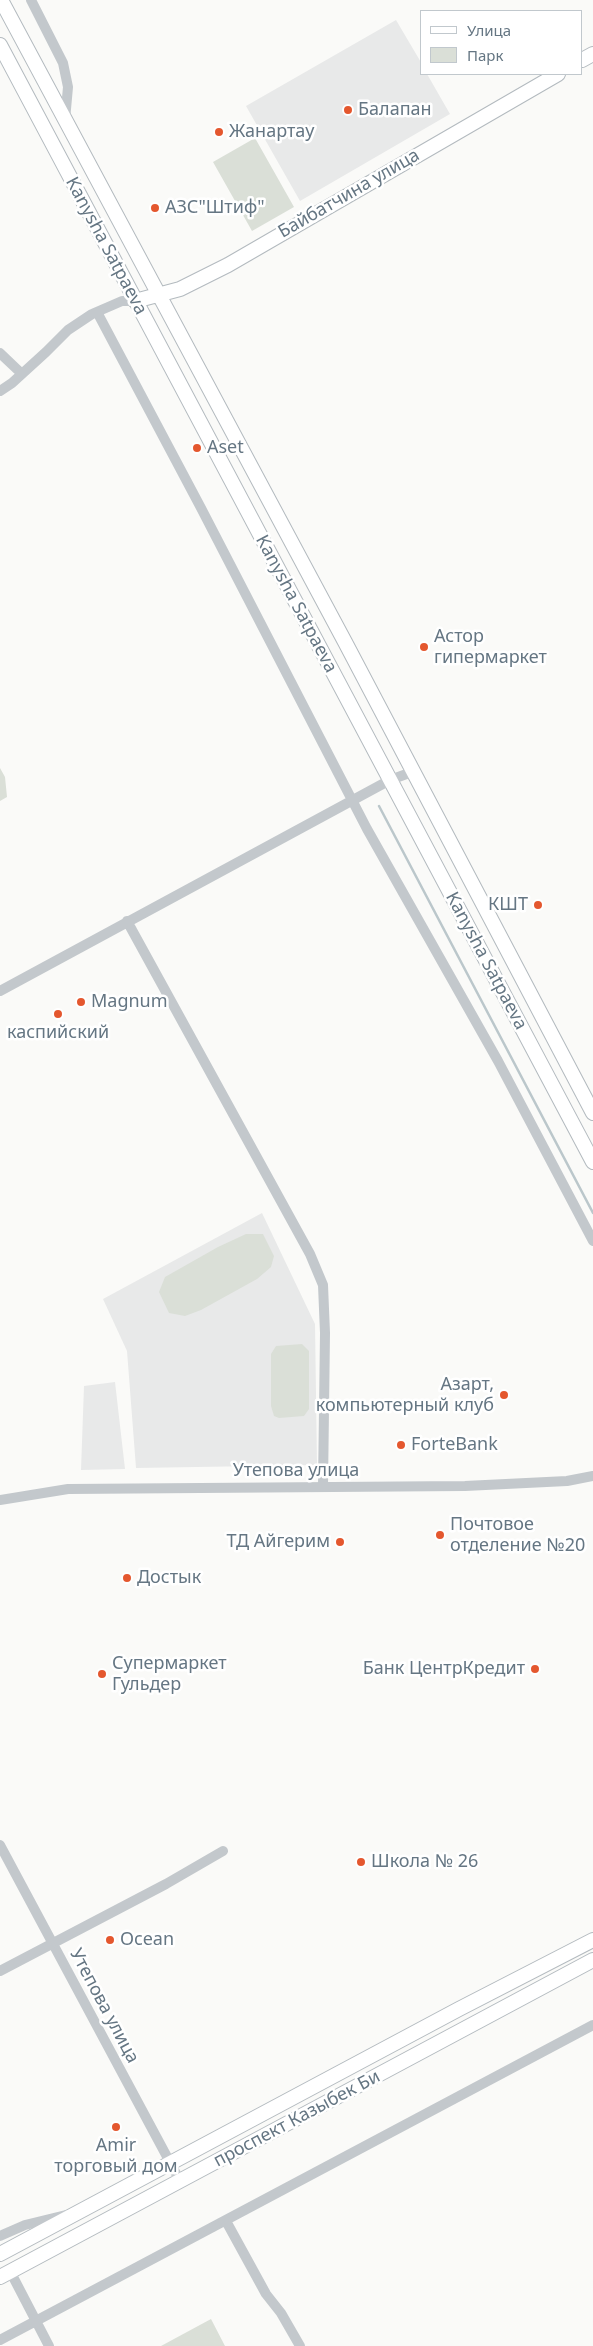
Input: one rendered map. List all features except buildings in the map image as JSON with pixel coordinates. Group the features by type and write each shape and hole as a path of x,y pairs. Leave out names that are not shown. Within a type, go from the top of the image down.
{"main road":[{"name":"Kanysha Satpaeva","path":"1,0 593,1113"},
{"name":"Kanysha Satpaeva","path":"0,45 593,1162"},
{"name":"Байбатчина улица","path":"135,300 180,289 228,265 556,75"},
{"name":"проспект Казыбек Би","path":"0,2254 459,2009 593,1940"},
{"name":"проспект Казыбек Би","path":"5,2274 593,1960"}],"street":[{"path":"31,0 63,63 68,88 65,121"},
{"path":"0,391 22,374 68,330 97,312 122,301 135,300"},
{"path":"97,312 197,500 352,801 498,1061 593,1241"},
{"path":"0,353 22,374"},
{"path":"0,992 127,921 390,780 412,772"},
{"path":"127,921 292,1220 310,1254 323,1285 325,1333 323,1486"},
{"name":"Утепова улица","path":"0,1500 68,1489 518,1484 567,1482 593,1476"},
{"name":"Утепова улица","path":"0,1845 180,2181"},
{"path":"0,1971 166,1884 222,1851"},
{"path":"0,2340 593,2025"},
{"path":"0,2236 24,2225 79,2212"},
{"path":"226,2221 266,2294 281,2313 300,2346"},
{"path":"5,2274 36,2321 49,2346"}],"shaded area":[{"name":"Балапан","path":"396,20 420,61 420,75 428,75 450,114 300,201 246,106"},
{"path":"262,1213 315,1324 317,1465 136,1468 127,1351 103,1299"},
{"path":"115,1382 125,1469 81,1470 84,1386"}],"green space":[{"path":"255,138 294,207 252,231 213,162"},
{"path":"0,768 5,777 7,797 0,801"},
{"path":"246,1234 263,1234 274,1256 271,1267 257,1279 201,1310 185,1316 169,1313 159,1292 165,1277 218,1247"},
{"path":"302,1344 309,1351 309,1409 304,1416 279,1418 274,1416 271,1406 271,1354 276,1346"},
{"path":"211,2319 225,2346 161,2346"}],"waterway":[{"path":"379,806 593,1213"}],"place":[{"name":"Балапан","path":"348,110"},
{"name":"Жанартау","path":"219,132"},
{"name":"АЗС\"Штиф\"","path":"155,208"},
{"name":"Aset","path":"197,448"},
{"name":"Астор гипермаркет","path":"424,647"},
{"name":"КШТ","path":"538,905"},
{"name":"Magnum","path":"81,1002"},
{"name":"каспийский","path":"58,1014"},
{"name":"Азарт, компьютерный клуб","path":"504,1395"},
{"name":"ForteBank","path":"401,1445"},
{"name":"Почтовое отделение №20","path":"440,1535"},
{"name":"ТД Айгерим","path":"340,1542"},
{"name":"Достык","path":"127,1578"},
{"name":"Банк ЦентрКредит","path":"535,1669"},
{"name":"Супермаркет Гульдер","path":"102,1674"},
{"name":"Школа № 26","path":"361,1862"},
{"name":"Ocean","path":"110,1940"},
{"name":"Amir торговый дом","path":"116,2127"}]}
